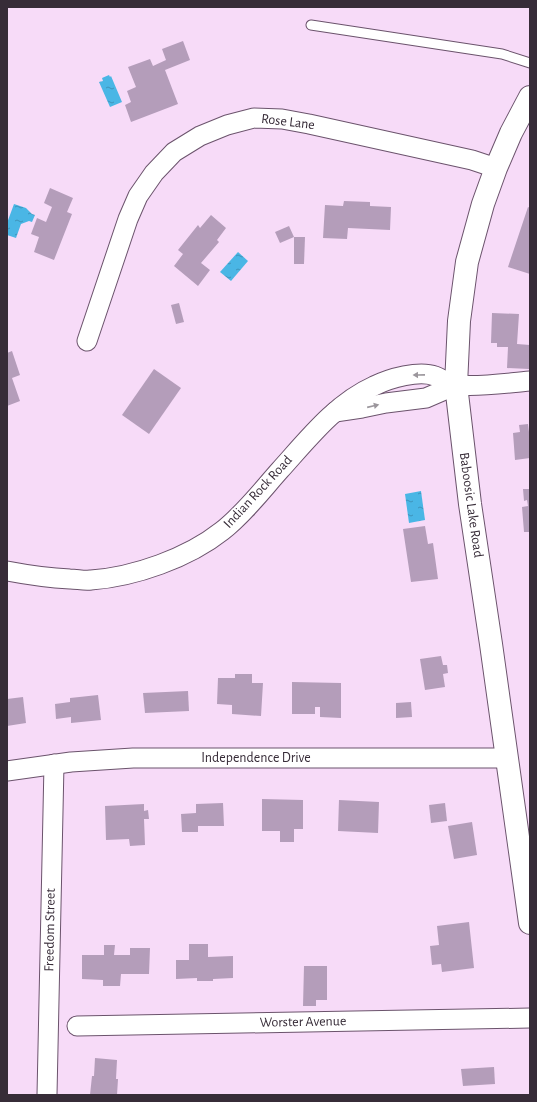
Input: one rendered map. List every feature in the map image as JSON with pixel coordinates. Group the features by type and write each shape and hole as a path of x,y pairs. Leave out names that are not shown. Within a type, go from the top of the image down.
{"street":[{"name":"Baboosic Lake Road","path":"530,97 511,133 496,168 483,204 466,262 459,321 456,385 470,504 530,923"},
{"name":"Rose Lane","path":"87,342 128,219 138,196 154,173 174,152 200,136 227,125 254,118 282,119 451,155 496,168"},
{"name":"Indian Rock Road","path":"7,571 45,577 90,580 128,574 164,563 197,547 222,531 248,505 303,444 353,396 375,385 400,377 419,374 434,375 456,385"},
{"path":"456,385 471,386 530,381"},
{"name":"Independence Drive","path":"7,771 54,764 133,758 506,758"},
{"name":"Freedom Street","path":"48,1095 54,764"},
{"name":"Worster Avenue","path":"77,1026 530,1018"}],"lane":[{"path":"311,25 502,54 530,63"}],"water":[{"path":"109,75 110,77 111,76 122,102 110,107 99,82 103,81 102,78"},
{"path":"14,204 26,208 35,215 32,222 29,221 21,224 16,238 7,235 7,223"},
{"path":"238,252 248,261 231,281 220,272"},
{"path":"421,491 425,520 409,523 405,494"}],"building":[{"path":"183,41 190,60 165,70 178,104 131,122 125,105 131,102 127,91 136,87 128,67 150,59 153,66 166,60 162,49"},
{"path":"50,188 73,198 67,212 72,214 54,260 34,252 39,237 31,234 37,218 46,222 52,207 44,203"},
{"path":"344,201 370,202 370,206 391,207 390,230 348,228 347,239 323,238 325,205 343,206"},
{"path":"528,207 530,208 530,274 508,267"},
{"path":"211,215 226,228 217,240 219,242 201,263 210,270 198,286 174,266 183,254 178,250 198,225 200,228"},
{"path":"289,226 294,237 280,243 275,232"},
{"path":"294,237 305,237 304,264 294,264"},
{"path":"179,303 184,322 176,324 171,305"},
{"path":"492,313 519,314 517,344 530,345 529,369 507,368 508,347 497,347 497,343 491,343"},
{"path":"12,351 20,375 12,378 20,401 7,406 7,353"},
{"path":"154,369 181,388 149,434 122,415"},
{"path":"528,424 530,432 530,458 515,460 513,433 520,432 519,425"},
{"path":"523,489 530,489 530,532 524,532 522,507 528,506 527,500 524,501"},
{"path":"425,526 428,544 433,543 438,579 411,582 403,529"},
{"path":"441,656 443,665 447,665 448,673 443,674 445,687 425,690 420,659"},
{"path":"235,674 252,674 252,683 263,683 261,716 232,714 232,705 217,704 218,678 235,678"},
{"path":"292,682 341,683 341,718 320,717 320,707 315,707 315,714 292,714"},
{"path":"188,691 189,711 145,713 143,693"},
{"path":"98,695 101,720 71,723 71,717 56,719 55,704 70,702 70,698"},
{"path":"23,697 26,723 7,726 7,699"},
{"path":"411,702 412,717 396,718 396,703"},
{"path":"262,799 303,800 303,829 294,829 294,842 280,842 280,831 262,831"},
{"path":"339,800 379,802 378,833 338,831"},
{"path":"223,803 224,826 198,826 198,832 182,832 181,814 196,813 196,804"},
{"path":"445,803 447,821 431,823 429,805"},
{"path":"144,804 144,811 148,810 149,819 144,819 145,845 130,846 129,839 106,840 105,806"},
{"path":"472,822 477,855 454,859 448,826"},
{"path":"469,922 474,968 442,972 441,964 432,965 430,946 439,945 437,926"},
{"path":"189,944 208,944 208,957 233,956 233,978 213,979 213,981 197,981 197,978 176,979 176,960 189,960"},
{"path":"104,945 115,945 114,955 130,955 130,948 150,948 149,974 121,974 120,986 103,986 103,980 82,979 82,955 104,955"},
{"path":"304,966 327,966 327,1000 316,1000 316,1006 303,1006"},
{"path":"95,1058 117,1060 117,1095 90,1095 92,1076 94,1076"},
{"path":"494,1067 495,1084 463,1086 461,1069"}]}
